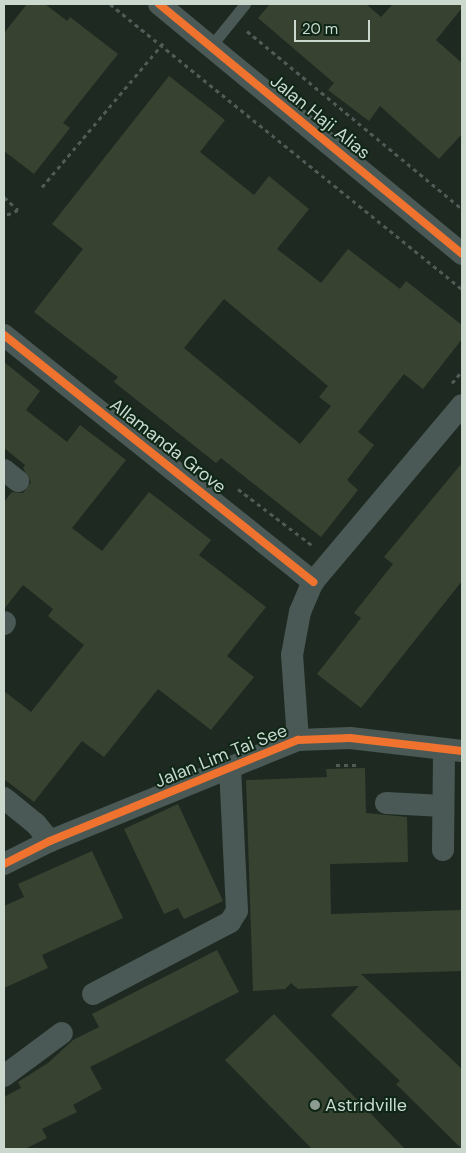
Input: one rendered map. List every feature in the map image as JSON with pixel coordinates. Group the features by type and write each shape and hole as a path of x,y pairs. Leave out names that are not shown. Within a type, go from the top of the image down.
{"street":[{"name":"Jalan Haji Alias","path":"159,4 462,254"},
{"name":"Allamanda Grove","path":"4,335 313,582"},
{"path":"298,740 292,655 300,612 313,582 462,404"},
{"name":"Jalan Lim Tai See","path":"4,864 50,841 298,740 350,738 453,750"},
{"path":"442,850 443,806 453,750"},
{"name":"Jalan Lim Tai See","path":"93,994 230,922 237,911 230,768"},
{"path":"4,798 36,824 50,841"},
{"path":"386,803 443,806"},
{"path":"4,1076 62,1033"}],"lane":[{"path":"211,46 245,4"}],"path":[{"path":"110,4 160,47 462,289"},
{"path":"233,20 462,209"},
{"path":"42,188 180,22"},
{"path":"4,198 18,210 4,216"}],"building":[{"path":"27,4 45,4 67,21 70,17 118,54 63,123 70,128 34,174 4,151 4,33"},
{"path":"270,4 366,4 381,17 393,4 462,4 462,8 436,40 462,63 462,134 439,159 380,106 369,121 328,90 334,83 258,18"},
{"path":"169,76 225,120 200,152 254,195 269,176 309,209 277,249 321,283 348,249 400,289 406,281 462,325 462,339 423,389 404,374 358,432 374,445 347,480 358,490 321,537 221,458 216,463 114,382 118,377 34,312 83,249 52,224","holes":["224,299 328,386 319,397 331,406 300,444 184,348"]},
{"path":"4,362 40,391 26,410 67,442 80,425 126,460 72,528 102,551 149,492 211,540 199,555 266,607 227,656 254,677 211,730 158,689 104,757 82,741 34,802 4,779 4,691 31,712 84,645 48,616 53,609 23,585 4,609 4,502 12,492 23,493 31,482 23,468 25,465 4,448"},
{"path":"462,463 462,581 361,708 317,674 361,618 354,613 393,564 384,557"},
{"path":"365,768 366,813 407,817 408,862 330,864 331,914 462,910 462,971 361,974 462,1069 462,1149 396,1084 400,1081 331,1015 359,986 298,989 291,983 285,989 253,991 246,780 327,777 326,769"},
{"path":"178,804 223,901 184,919 178,908 164,914 124,829"},
{"path":"92,851 123,918 42,955 48,968 4,988 4,906 24,897 18,884"},
{"path":"217,950 239,992 90,1067 102,1089 73,1105 77,1112 42,1129 47,1138 25,1149 4,1149 4,1097 21,1088 18,1082 48,1063 73,1040 99,1027 92,1014"},
{"name":"Astridville","path":"274,1014 405,1149 312,1149 225,1060"}],"cycle path":[{"path":"159,4 462,254"},
{"path":"4,335 313,582"},
{"path":"4,864 50,841 298,740 350,738 462,751"}],"place":[{"name":"Astridville","path":"315,1105"}]}
